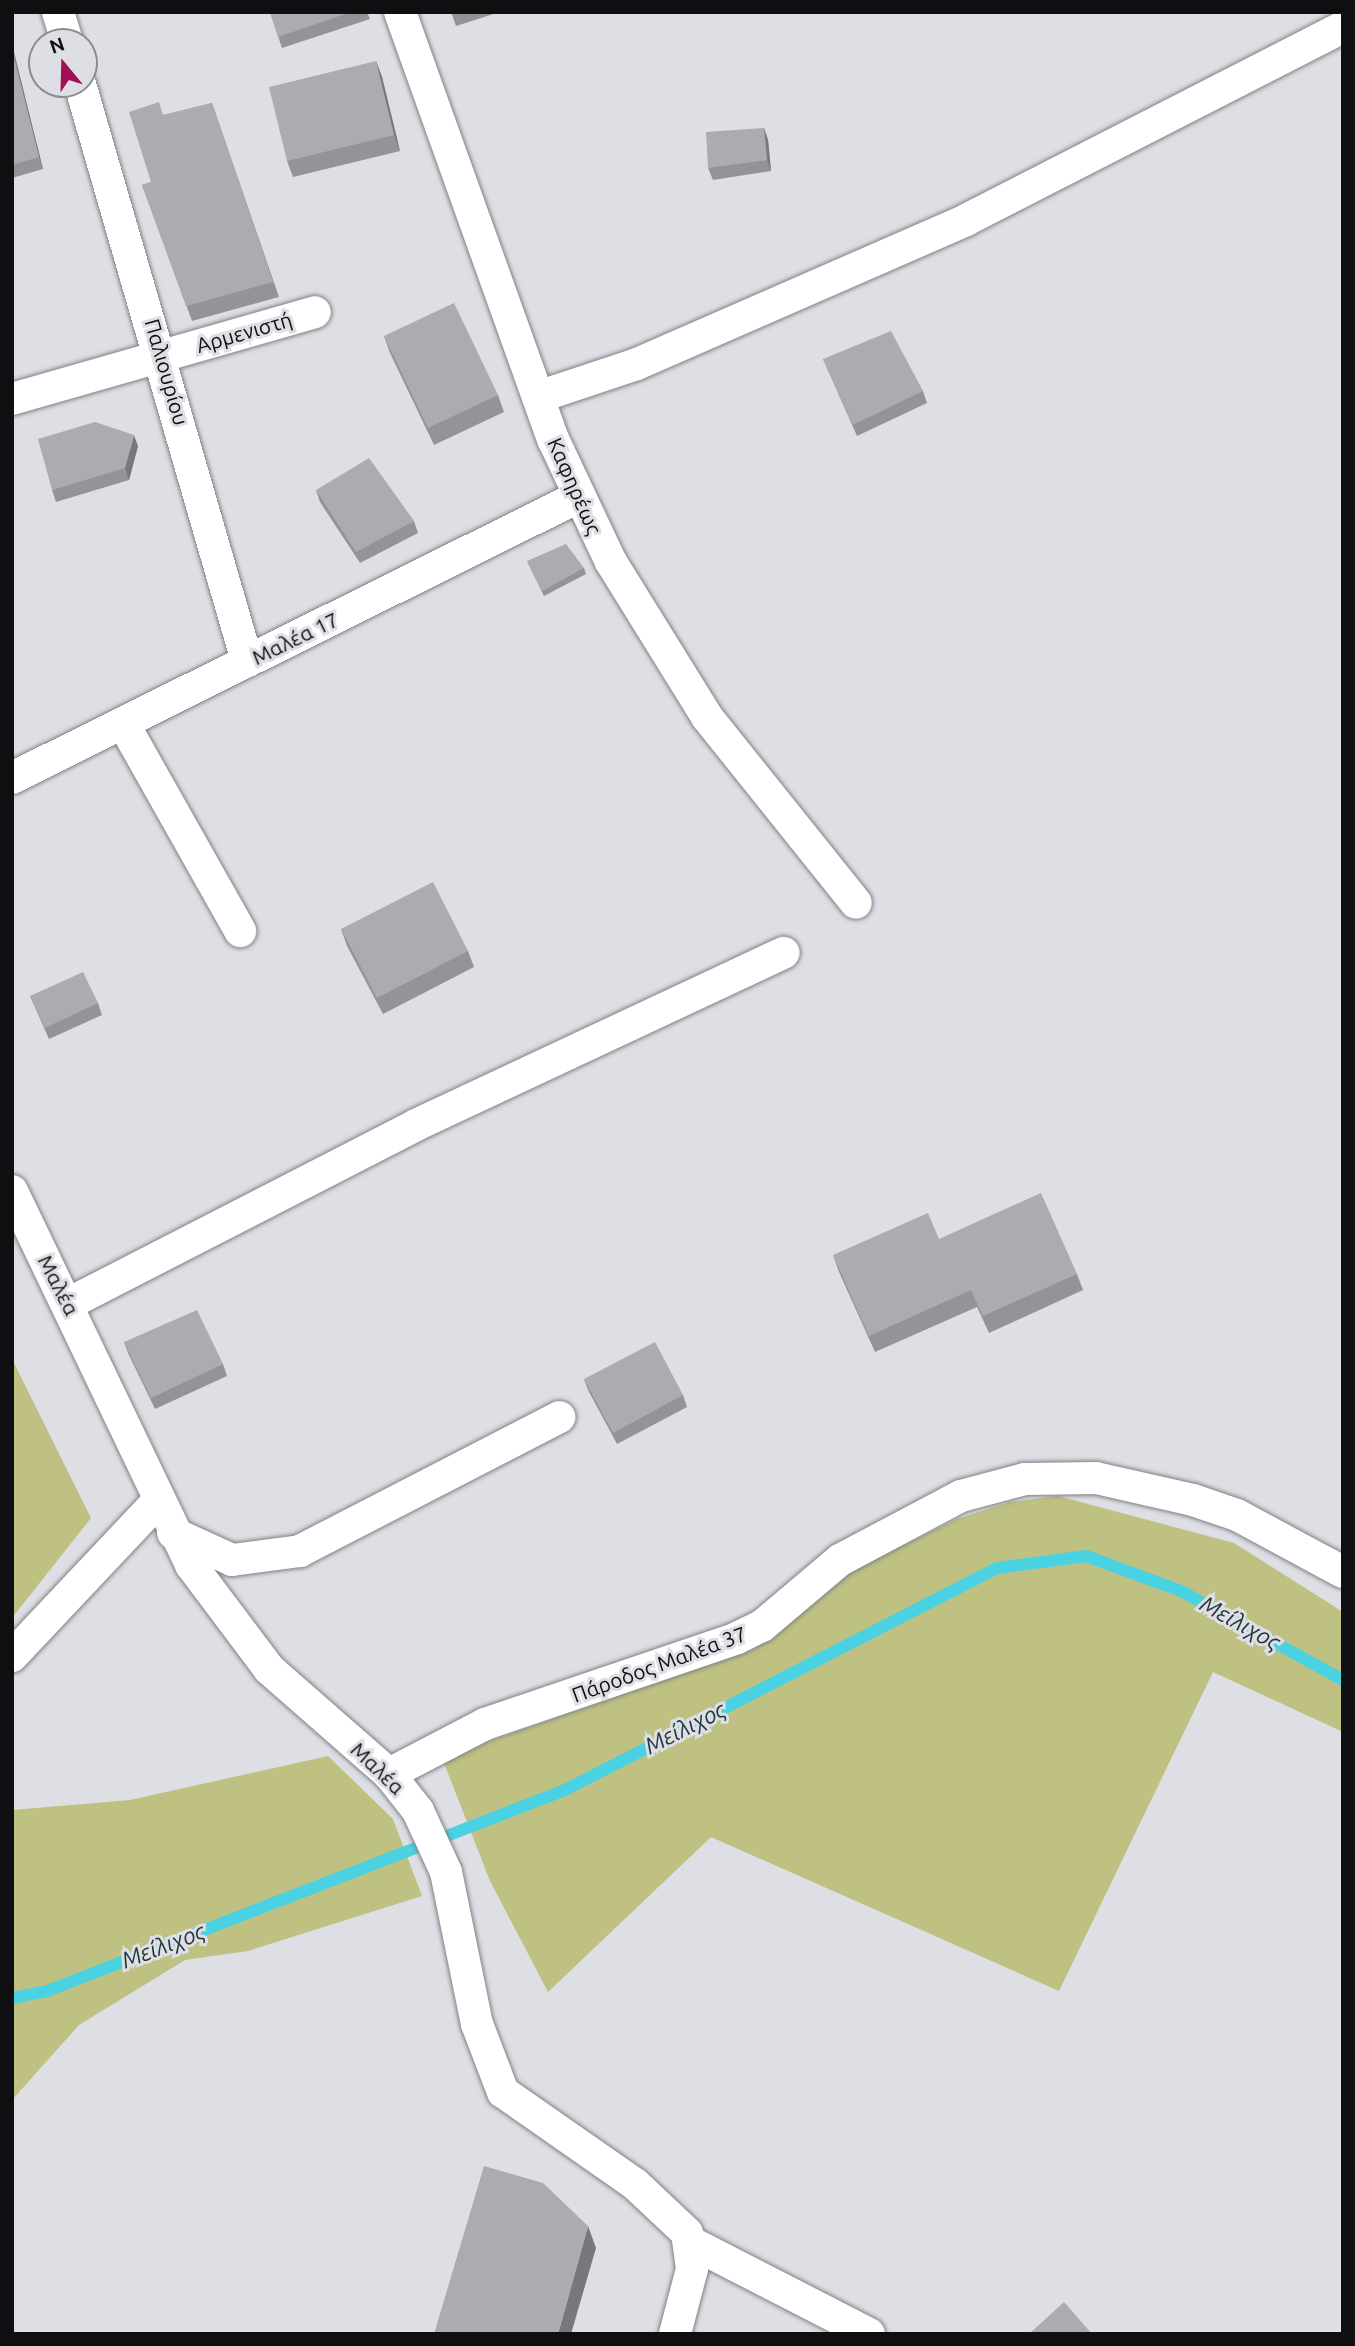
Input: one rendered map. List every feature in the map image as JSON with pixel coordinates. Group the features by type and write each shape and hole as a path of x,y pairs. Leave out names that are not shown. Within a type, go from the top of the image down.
{"street":[{"name":"Καφηρέως","path":"400,12 538,397 578,497 675,670 856,903"},
{"path":"538,397 637,365 966,220 1343,27"},
{"name":"Παλιουρίου","path":"84,98 163,356 247,662"},
{"name":"Αρμενιστή","path":"12,399 315,312"},
{"name":"Μαλέα 17","path":"12,778 578,497"},
{"path":"123,723 240,931"},
{"path":"68,1304 428,1119 783,953"},
{"name":"Μαλέα","path":"12,1191 68,1304 173,1533 252,1650 389,1774 423,1821 443,1865 477,2024 503,2092 675,2216 692,2243"},
{"path":"173,1533 232,1560 300,1551 560,1417"},
{"name":"Πάροδος Μαλέα 37","path":"389,1774 473,1729 737,1638 762,1626 841,1560 961,1496 1014,1481 1058,1474 1096,1478 1193,1500 1237,1515 1343,1572"},
{"path":"12,1656 159,1501"},
{"path":"675,2334 692,2269 692,2243 869,2334"}],"green space":[{"path":"12,1359 91,1518 12,1618"},
{"path":"1058,1496 1234,1543 1343,1612 1343,1732 1213,1672 1059,1991 711,1837 548,1992 490,1881 442,1758 755,1648 855,1569 957,1519 1010,1502"},
{"path":"328,1756 393,1819 422,1896 248,1951 185,1960 79,2025 12,2100 12,1810 130,1800"}],"building":[{"path":"270,12 351,12 278,37"},
{"path":"12,51 39,157 12,165"},
{"path":"376,61 394,135 287,161 269,87"},
{"path":"159,102 163,115 212,103 273,282 186,306 142,185 151,182 129,112"},
{"path":"764,128 767,160 708,168 706,132"},
{"path":"454,303 498,395 428,428 384,336"},
{"path":"891,331 923,391 853,425 823,359"},
{"path":"95,422 134,435 125,468 52,490 38,439"},
{"path":"369,458 414,521 356,552 316,490"},
{"path":"566,544 584,568 542,591 527,561"},
{"path":"433,882 468,951 377,998 341,929"},
{"path":"83,972 98,1003 45,1028 30,996"},
{"path":"1041,1193 1077,1274 983,1316 971,1290 869,1336 833,1255 928,1213 939,1239"},
{"path":"197,1310 223,1364 151,1398 124,1342"},
{"path":"655,1342 683,1395 613,1433 584,1379"},
{"path":"484,2166 543,2183 588,2226 558,2334 434,2334"},
{"path":"1064,2302 1092,2334 1029,2334"}],"waterway":[{"name":"Μείλιχος","path":"12,1998 47,1991 565,1790 997,1568 1086,1556 1181,1591 1343,1680"}]}
